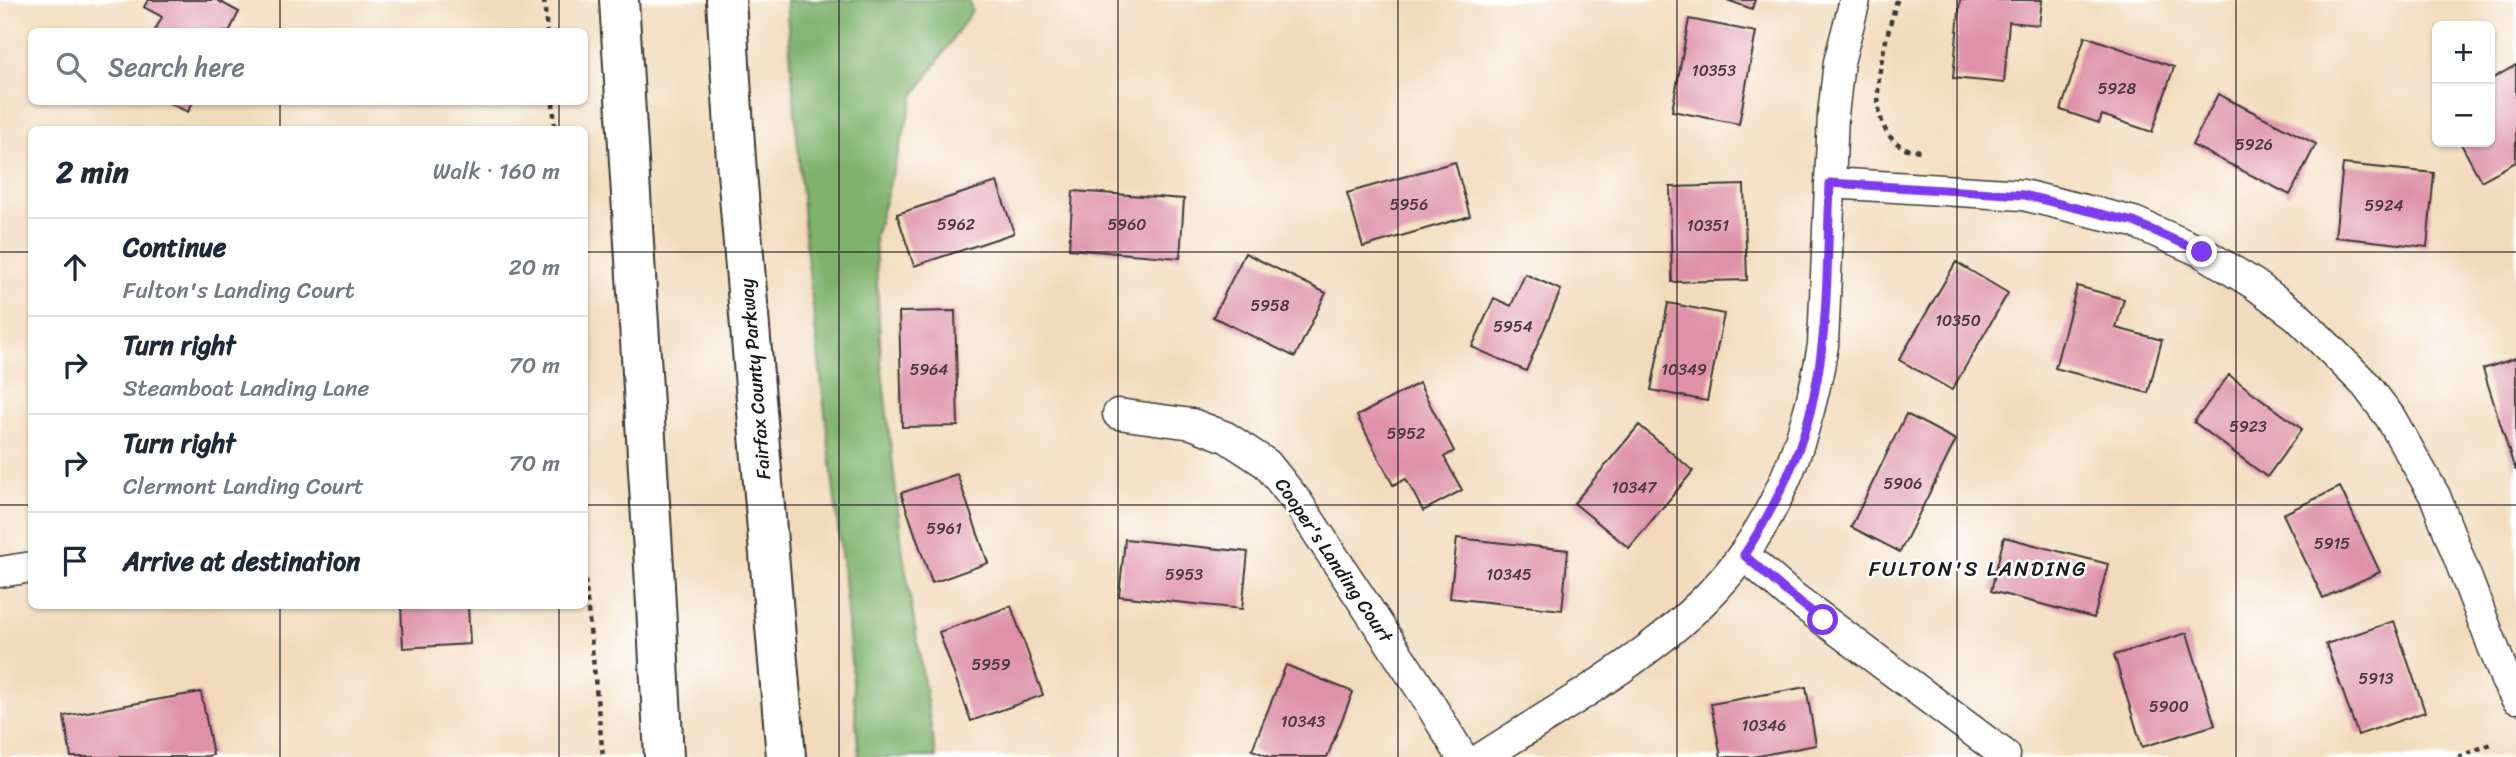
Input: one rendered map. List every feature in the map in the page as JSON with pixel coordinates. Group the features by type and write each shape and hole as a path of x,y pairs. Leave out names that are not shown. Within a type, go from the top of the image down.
{"highway":[{"path":"619,0 664,757"},
{"name":"Fairfax County Parkway","path":"726,0 736,160 786,757"}],"street":[{"path":"1483,757 1645,651 1703,600 1744,555 1765,522 1791,467 1814,398 1823,345 1833,115 1839,62 1855,0"},
{"path":"1830,183 2024,195 2134,222 2202,252 2254,284 2297,316 2366,385 2390,417 2435,496 2506,680 2516,698"},
{"name":"Cooper's Landing Court","path":"1118,414 1192,424 1226,437 1267,464 1306,514 1462,757"},
{"path":"1744,555 1789,594 2005,755"},
{"path":"0,572 28,568"}],"path":[{"path":"544,0 547,28"},
{"path":"1898,0 1884,49 1876,106 1883,125 1903,148 1928,153"},
{"path":"553,105 555,126"},
{"path":"588,609 603,757"},
{"path":"2458,757 2491,744"}],"green space":[{"path":"786,0 969,0 972,11 914,96 875,237 881,362 903,553 936,757 859,757 844,579 806,247"}],"building":[{"path":"148,0 217,0 239,12 231,28 156,28 162,17 144,7"},
{"path":"1727,0 1755,0 1752,9"},
{"path":"1960,0 2042,0 2039,25 2009,22 2004,83 1953,78"},
{"path":"1689,19 1756,32 1739,124 1672,111"},
{"path":"2085,36 2174,67 2152,132 2102,115 2099,123 2061,110"},
{"path":"2516,65 2516,162 2481,181 2463,147 2495,147 2495,77"},
{"path":"2218,94 2316,144 2290,195 2192,145"},
{"path":"173,105 192,105 188,112"},
{"path":"1455,162 1470,216 1363,247 1347,193"},
{"path":"2343,164 2434,173 2427,247 2335,237"},
{"path":"997,182 1014,233 914,266 897,214"},
{"path":"1744,185 1747,280 1672,282 1670,187"},
{"path":"1073,191 1184,199 1180,258 1069,249"},
{"path":"1245,253 1326,293 1295,357 1213,317"},
{"path":"1956,262 2008,293 1952,390 1899,360"},
{"path":"1525,274 1561,290 1526,371 1472,347 1494,298 1511,306"},
{"path":"2077,286 2124,299 2116,328 2162,340 2148,393 2055,368"},
{"path":"1668,303 1724,314 1707,401 1651,390"},
{"path":"955,311 958,426 902,427 899,312"},
{"path":"2516,358 2516,470 2515,470 2483,369"},
{"path":"2229,375 2302,429 2267,477 2194,422"},
{"path":"1419,383 1454,451 1444,457 1462,490 1423,511 1406,479 1393,485 1357,416"},
{"path":"1906,414 1956,440 1900,552 1851,527"},
{"path":"1639,425 1693,471 1629,548 1574,503"},
{"path":"957,474 988,563 932,583 901,493"},
{"path":"2340,487 2380,572 2323,598 2283,514"},
{"path":"2004,537 2108,564 2094,618 1991,591"},
{"path":"1457,538 1568,550 1562,610 1450,598"},
{"path":"1125,539 1248,552 1242,609 1119,596"},
{"path":"1011,606 1043,695 971,721 939,632"},
{"path":"401,609 468,609 470,644 403,648"},
{"path":"2394,621 2425,712 2358,735 2326,644"},
{"path":"2187,633 2215,725 2142,747 2114,655"},
{"path":"1286,665 1353,692 1327,757 1270,757 1252,750"},
{"path":"1806,687 1816,745 1752,757 1721,757 1711,704"},
{"path":"201,692 213,755 71,757 64,716"}],"district":[{"name":"FULTON'S LANDING","path":"1978,569"}],"route":[{"path":"1823,620 1744,555 1765,522 1796,456 1814,398 1823,345 1830,183 2024,195 2134,222 2202,252"}]}
